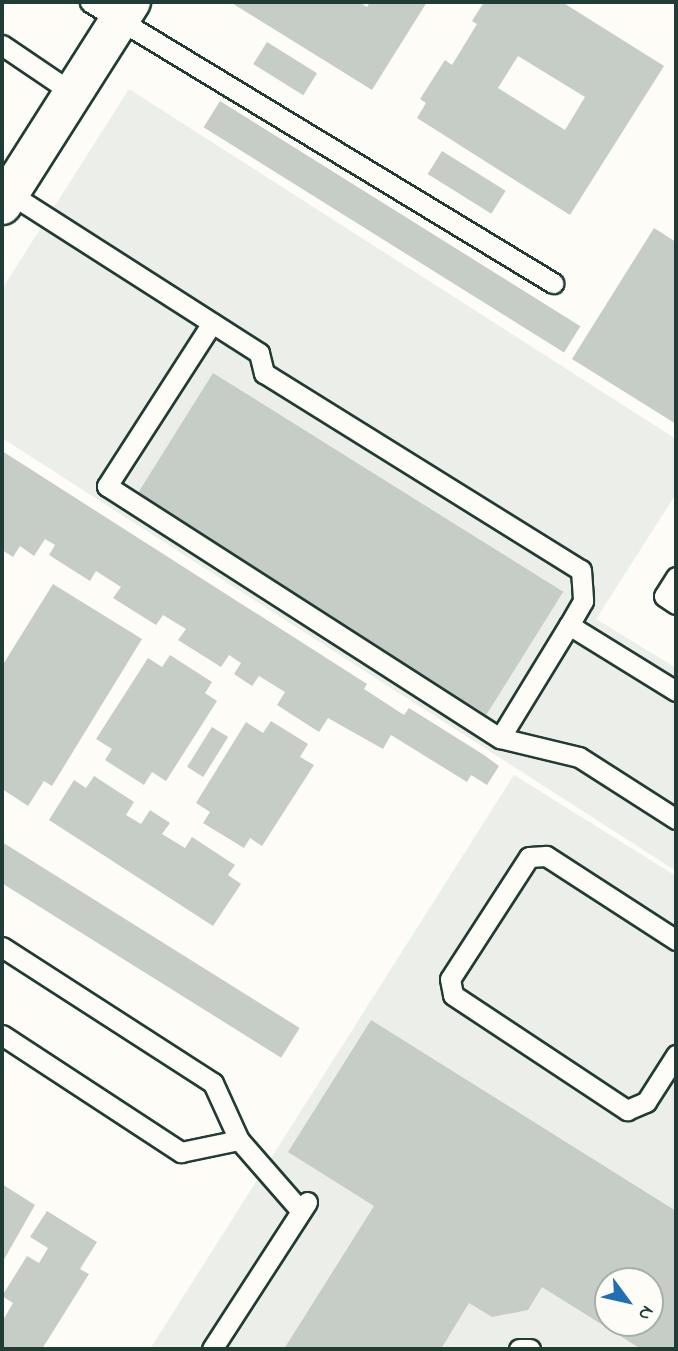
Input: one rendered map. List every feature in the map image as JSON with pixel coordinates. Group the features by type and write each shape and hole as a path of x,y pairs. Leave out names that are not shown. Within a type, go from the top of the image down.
{"street":[{"path":"6,199 73,93 113,8"}],"lane":[{"path":"113,8 553,283"},
{"path":"2,45 73,93"},
{"path":"6,199 259,353 264,373 581,570 583,601 500,738"},
{"path":"212,323 107,486 500,738 579,757 676,820"},
{"path":"676,578 664,596 676,604"},
{"path":"569,625 676,691"},
{"path":"676,940 545,856 530,857 450,979 453,995 627,1110 646,1102 676,1055"},
{"path":"2,947 213,1083 239,1140 304,1206 212,1349"},
{"path":"2,1035 181,1152 239,1140"},
{"path":"519,1349 530,1349"}],"shaded area":[{"path":"129,89 676,439 676,494 596,619 676,668 676,871 2,438 2,289"},
{"path":"514,775 676,876 676,1349 150,1349"}],"building":[{"path":"230,2 359,2 367,7 370,2 427,2 372,90"},
{"path":"484,2 562,2 664,66 570,215 417,118 426,103 420,99 445,60 452,65 477,24 472,21","holes":["518,56 585,97 565,130 498,88"]},
{"path":"267,42 317,73 303,95 253,64"},
{"path":"220,101 580,326 564,353 204,127"},
{"path":"442,151 506,191 491,214 428,174"},
{"path":"654,228 676,242 676,424 572,359"},
{"path":"213,373 563,592 486,715 136,496"},
{"path":"2,451 367,684 364,689 404,715 409,708 484,755 499,766 487,785 471,775 467,782 391,735 383,749 328,718 319,732 277,705 285,692 259,676 252,686 234,674 241,663 229,655 221,667 178,640 186,629 163,615 156,625 113,598 121,587 96,571 90,581 49,555 55,545 45,539 34,556 20,546 13,557 2,550"},
{"path":"53,584 142,639 52,786 44,781 28,806 2,789 2,666"},
{"path":"170,655 212,682 205,693 217,701 166,781 152,772 144,785 105,760 112,749 96,739 148,658 162,667"},
{"path":"271,721 308,744 300,757 314,765 262,846 250,838 244,848 203,823 210,812 196,803 246,722 263,733"},
{"path":"212,727 228,737 203,777 187,767"},
{"path":"94,776 134,802 126,815 141,824 150,810 170,823 162,834 185,848 192,837 235,865 228,875 241,884 213,926 49,820 74,780 86,788"},
{"path":"2,842 300,1028 281,1058 2,883"},
{"path":"371,1020 676,1211 676,1349 641,1349 622,1337 664,1337 664,1267 594,1267 594,1320 542,1287 528,1310 492,1317 469,1303 441,1349 284,1349 374,1206 288,1152"},
{"path":"2,1184 35,1205 2,1263"},
{"path":"47,1211 97,1242 80,1269 89,1274 42,1349 2,1349 2,1322 13,1303 2,1296 27,1256 39,1263 48,1248 30,1237"}]}
